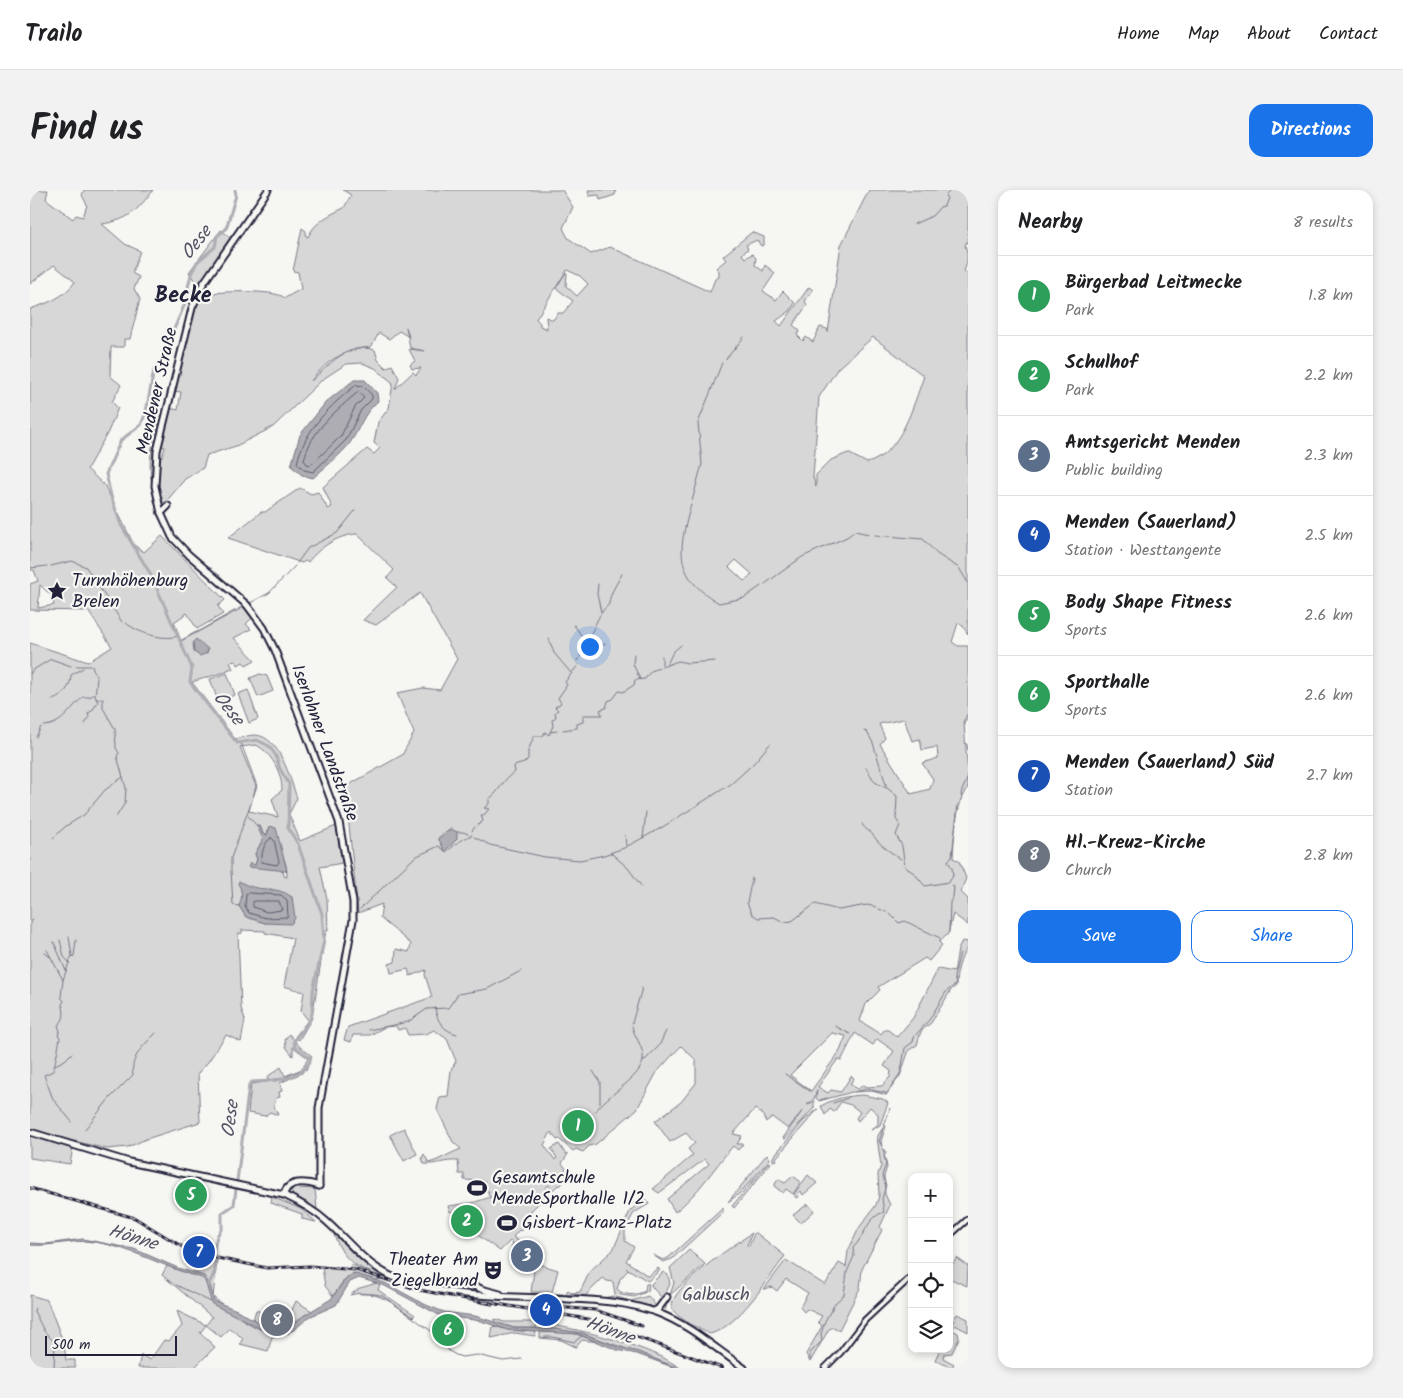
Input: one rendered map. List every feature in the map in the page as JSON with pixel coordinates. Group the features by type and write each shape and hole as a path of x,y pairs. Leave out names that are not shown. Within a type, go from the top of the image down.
{"main road":[{"name":"Mendener Straße","path":"160,513 156,492 155,460 192,308 203,284 268,190"},
{"path":"150,498 156,492"},
{"path":"160,513 168,506"},
{"name":"Iserlohner Landstraße","path":"160,513 168,530 180,547 239,597 264,628 276,650 335,808 342,836 352,894 353,920 327,1057 319,1113 319,1186"},
{"path":"30,1132 129,1162 240,1184 293,1199 326,1221 366,1261 398,1279 448,1292 598,1300 651,1310 657,1310 666,1297"},
{"path":"311,1184 319,1178"},
{"path":"284,1196 290,1185 311,1184 319,1186"},
{"path":"284,1196 294,1186 319,1186"},
{"path":"289,1190 293,1199"},
{"path":"953,1233 968,1218"},
{"path":"825,1368 840,1353 865,1320 908,1280"},
{"path":"470,1283 482,1289 510,1296"},
{"path":"664,1303 662,1311 668,1317"},
{"path":"651,1310 687,1328 744,1368"}],"green space":[{"path":"30,190 48,190 46,199 73,219 76,215 83,217 87,205 82,195 84,190 153,190 137,209 126,217 102,224 125,244 140,251 132,273 139,277 134,289 140,299 130,339 124,339 124,347 111,347 110,376 121,385 112,402 118,408 108,432 87,469 105,486 134,545 144,552 162,536 225,600 218,606 223,614 197,629 187,613 174,622 181,641 244,607 252,618 246,624 251,629 234,638 255,660 246,665 243,662 238,665 236,661 230,662 233,669 228,669 228,671 192,682 235,739 250,735 264,737 277,750 283,760 297,798 289,814 300,841 336,826 342,863 320,867 327,899 328,930 326,930 312,1018 299,1040 295,1037 308,1020 301,1011 304,992 284,986 293,938 265,933 265,931 242,930 242,933 238,934 241,1008 245,1020 241,1042 226,1035 208,1062 198,1073 200,1122 146,1139 128,1147 107,1149 74,1141 70,1164 30,1158 30,643 88,662 112,647 88,611 30,610 30,584 38,581 34,570 30,570 30,309 60,296 75,282 54,265 30,284","holes":["40,585 52,596 54,605 38,608","256,745 275,764 282,790 272,799 278,817 249,811 256,786 240,747","260,826 263,834 267,835 268,829 278,846 286,864 287,877 284,876 283,870 250,866 255,865 257,859 255,854 263,839","241,888 271,889 292,897 293,914 281,922 265,923 246,917 239,906 242,900"]},
{"path":"343,190 562,190 573,207 563,228 568,238 591,254 610,247 710,292 715,279 719,277 719,271 716,268 726,260 723,256 752,232 764,237 764,245 761,246 757,240 746,245 748,249 742,254 745,258 752,254 756,258 755,265 763,271 765,265 775,273 763,291 776,300 783,291 795,303 790,311 776,321 781,326 809,287 813,290 805,301 807,305 793,325 800,331 797,335 803,341 806,337 813,342 820,327 827,329 828,332 841,245 869,190 968,190 968,240 965,245 967,258 964,271 968,274 968,634 962,625 958,623 952,642 958,646 968,646 968,720 964,722 968,787 957,815 953,858 959,861 966,878 961,892 968,899 968,925 953,914 948,934 939,942 942,945 929,961 925,958 878,987 880,990 866,1004 860,1021 881,1034 884,1030 888,1030 897,1037 913,1018 938,969 954,972 958,950 962,941 968,942 958,969 956,986 951,990 931,1023 921,1031 917,1045 909,1050 900,1076 886,1095 872,1091 852,1092 819,1101 816,1098 817,1090 814,1099 807,1105 814,1101 814,1108 785,1139 783,1138 803,1110 788,1129 772,1117 766,1122 762,1114 755,1109 733,1134 742,1136 737,1144 743,1144 738,1150 733,1146 698,1189 675,1212 667,1199 709,1164 705,1159 659,1193 653,1189 693,1155 688,1149 695,1143 686,1133 670,1142 655,1121 681,1102 696,1083 696,1060 681,1046 657,1072 637,1109 596,1144 589,1146 583,1152 576,1149 573,1151 559,1139 557,1140 551,1132 544,1145 555,1160 557,1158 551,1149 559,1144 565,1153 568,1154 562,1163 566,1169 563,1172 569,1175 560,1186 558,1185 553,1190 548,1185 545,1189 548,1193 531,1211 522,1231 519,1230 513,1237 524,1245 518,1261 510,1256 515,1251 511,1247 513,1244 510,1241 500,1251 476,1234 474,1230 482,1230 482,1214 469,1214 470,1208 466,1208 466,1214 449,1211 448,1206 472,1203 491,1197 488,1195 489,1191 484,1191 485,1181 464,1180 464,1174 459,1174 458,1161 424,1164 422,1158 424,1154 429,1163 461,1149 453,1142 437,1109 440,1097 448,1096 451,1070 456,1061 447,1039 434,1030 426,1034 408,1035 405,1028 398,1030 396,1026 385,1027 370,1035 353,1035 351,1042 344,1040 348,1027 432,997 425,975 426,970 410,976 408,969 391,973 389,964 395,962 396,949 409,952 411,944 380,918 382,904 358,913 345,787 402,755 414,733 397,693 423,688 440,690 457,659 420,593 376,625 363,620 397,587 387,578 394,570 357,534 336,539 318,551 308,562 302,563 228,538 261,512 265,512 300,488 311,494 318,492 328,509 332,507 323,487 367,449 374,454 380,448 374,443 378,422 389,408 393,383 375,368 362,363 346,364 323,379 273,427 236,446 207,455 203,468 185,479 165,503 156,488 158,456 162,457 165,447 161,446 170,408 178,410 181,392 174,391 192,313 200,295 258,292 279,295 285,298 301,289 298,272 293,271 302,228 306,231 306,236 308,237 314,227 328,216 344,208 351,195","holes":["567,270 580,276 588,284 577,296 566,286 567,273 565,274 556,288 573,301 563,313 558,313 553,320 546,317 547,329 540,326 536,319","399,331 408,336 410,348 425,351 409,349 415,361 410,365 412,369 421,368 416,375 413,372 395,389 399,378 392,365 386,368 378,360 375,350 361,348 371,347 379,333 389,339","873,337 924,376 904,427 889,450 879,458 867,463 848,453 831,460 816,475 816,487 813,477 819,397 838,368","339,356 311,381 323,367","736,560 752,574 744,581 729,567","904,719 912,741 920,739 922,750 937,747 938,758 922,763 933,779 930,789 911,794 880,744 885,738 879,724","832,1033 846,1036 840,1051 811,1091 790,1075","855,1033 873,1045 877,1039 894,1051 884,1066 891,1071 890,1077 882,1086 867,1087 862,1085 858,1090 850,1084 854,1078 851,1076 841,1092 831,1090 828,1093 818,1087 838,1059 841,1061"]},
{"path":"588,190 616,190 615,195 600,200 599,195 589,196"},
{"path":"221,230 231,238 198,286 189,272"},
{"path":"163,412 165,412 154,458 153,488 150,459 156,431"},
{"path":"227,673 235,695 218,701 210,679"},
{"path":"260,674 267,676 273,691 258,697 250,678"},
{"path":"248,690 258,719 249,723 238,694"},
{"path":"289,1034 299,1046 312,1056 306,1070 303,1068 308,1058 293,1047 293,1056 286,1047 285,1039"},
{"path":"281,1067 285,1076 302,1069 283,1078 268,1080 267,1077"},
{"path":"304,1070 302,1073 280,1083 282,1091 279,1092 280,1097 276,1098 274,1106 278,1115 270,1112 265,1116 248,1113 251,1084 281,1080"},
{"path":"863,1095 883,1099 888,1103 880,1125 871,1130 878,1124 878,1114 870,1107 858,1121 856,1118 860,1112 851,1105 841,1102 834,1112 830,1109 825,1115 821,1106 841,1098"},
{"path":"818,1109 776,1158 777,1160 773,1161 773,1157 803,1121"},
{"path":"884,1126 886,1126 881,1141 887,1167 884,1176 885,1194 890,1205 880,1227 882,1230 862,1269 860,1288 839,1330 833,1327 829,1329 810,1362 806,1354 822,1326 818,1322 822,1316 807,1309 804,1312 800,1307 808,1293 786,1279 777,1291 772,1287 764,1289 786,1260 825,1285 839,1263 846,1267 848,1251 859,1228 876,1205 879,1196 878,1174 881,1166 877,1137"},
{"path":"404,1128 417,1154 404,1161 390,1135"},
{"path":"767,1154 770,1159 740,1193 728,1202"},
{"path":"769,1162 771,1163 734,1208 732,1206"},
{"path":"808,1175 817,1183 803,1195 801,1191 798,1193 799,1197 796,1198 794,1194"},
{"path":"793,1176 801,1182 793,1194 786,1189 783,1193 774,1186 778,1179 785,1183"},
{"path":"294,1188 315,1189 317,1209 293,1196 291,1190"},
{"path":"272,1197 301,1209 316,1222 302,1219 302,1214 271,1203"},
{"path":"645,1198 649,1204 634,1213 625,1229 625,1241 634,1247 626,1261 648,1276 658,1268 660,1270 648,1281 626,1268 628,1270 620,1279 617,1289 626,1294 637,1294 645,1291 646,1284 649,1284 648,1291 634,1297 615,1294 613,1282 603,1278 585,1296 566,1292 568,1290 572,1293 580,1292 590,1271 613,1250 630,1211"},
{"path":"808,1204 814,1211 801,1223 793,1215"},
{"path":"723,1208 723,1212 672,1259 663,1262 653,1255 663,1260 668,1258"},
{"path":"333,1232 362,1260 384,1274 383,1277 351,1262 341,1250"},
{"name":"Galbusch","path":"755,1232 785,1256 742,1312 721,1330 710,1334 689,1323 674,1312 672,1308 673,1300 691,1279 704,1267 752,1233 747,1245 749,1246"},
{"path":"689,1250 705,1264 670,1295 674,1283 670,1268"},
{"path":"202,1256 217,1260 213,1297 251,1325 278,1334 289,1333 272,1337 268,1351 240,1344 243,1338 229,1328 221,1337 206,1325 212,1317 162,1275 167,1266 191,1275"},
{"path":"957,1258 968,1266 967,1286 953,1280 953,1264"},
{"path":"535,1263 558,1270 552,1292 531,1292"},
{"path":"351,1264 381,1279 377,1280 353,1274 344,1280 333,1296 325,1286 322,1267 349,1270"},
{"path":"663,1272 668,1275 670,1284 658,1309 612,1299 524,1294 565,1294 603,1298 613,1296 631,1301 648,1296 656,1306 662,1298 651,1284"},
{"path":"377,1283 380,1284 378,1290 415,1315 413,1317 391,1302 376,1295 359,1293 350,1295 360,1288"},
{"path":"30,1295 47,1300 64,1344 66,1360 75,1360 75,1368 30,1368"},
{"path":"296,1301 312,1311 285,1329 274,1329 253,1320 256,1310 266,1314 269,1305 291,1312"},
{"path":"177,1311 206,1325 200,1333 215,1347 194,1368 138,1368 141,1355 150,1360 164,1340 169,1341 182,1326"},
{"path":"957,1314 968,1319 968,1332 955,1325 953,1328 953,1322"},
{"path":"495,1319 504,1322 532,1322 535,1323 537,1328 514,1328 494,1322"},
{"path":"546,1324 616,1340 652,1353 680,1368 582,1333 541,1328 542,1325"},
{"path":"493,1326 508,1330 536,1332 535,1336 515,1333 491,1338"},
{"path":"953,1330 958,1333 959,1338 953,1351"},
{"path":"540,1332 573,1333 598,1342 582,1340 576,1347 561,1340 540,1338"},
{"path":"938,1353 952,1353 944,1354 943,1358 954,1364 952,1368 935,1360"}],"water":[{"path":"354,380 365,380 377,393 378,401 368,411 354,437 342,452 313,478 302,475 291,466 300,435 326,402"},
{"path":"196,639 208,649 207,653 200,656 194,652 193,642"},
{"path":"257,826 260,826 263,834 267,835 270,826 276,828 287,871 248,867 250,863 255,865 257,859 255,854 263,839"},
{"path":"451,829 457,832 457,839 445,851 438,838"},
{"path":"239,881 253,887 286,893 292,897 295,918 291,924 265,923 246,917 239,906 242,895 238,884"},
{"path":"83,1239 134,1249 178,1268 204,1276 210,1285 214,1301 237,1310 266,1327 283,1330 289,1329 303,1316 331,1299 347,1277 356,1274 385,1283 426,1305 444,1312 475,1316 514,1328 555,1329 582,1333 618,1347 639,1352 675,1368 637,1354 617,1350 578,1334 508,1330 481,1321 439,1315 385,1286 359,1278 350,1282 336,1305 309,1317 294,1330 285,1334 266,1331 212,1304 205,1281 202,1278 136,1253 87,1241 46,1245 30,1245 30,1243 46,1244"}],"waterway":[{"name":"Oese","path":"208,1286 215,1271 214,1249 217,1236 222,1228 222,1213 234,1205 249,1085 252,1082 284,1079 292,1076 299,1073 310,1061 310,1058 295,1047 294,1041 309,1022 312,1014 313,991 324,940 322,914 298,844 288,828 289,784 280,769 276,756 269,746 257,740 237,743 190,682 192,668 151,575 121,525 106,474 121,440 141,425 146,412 154,370 170,349 171,336 184,306 191,274 197,262 215,247 217,236 226,229 236,195 235,190"},
{"path":"914,224 932,216 940,207 944,206 947,198 945,196 951,190"},
{"path":"726,359 744,337"},
{"path":"692,501 702,464 698,423 722,363"},
{"path":"691,505 683,536 682,549 686,572 693,583 719,603 744,598 761,586"},
{"path":"297,563 308,548 337,533 355,511"},
{"path":"765,584 802,557 847,537 855,531 869,534"},
{"path":"875,535 923,539 937,554 959,568 968,583"},
{"path":"51,566 72,561 86,567 122,622"},
{"path":"30,568 47,566"},
{"path":"250,603 269,593 295,566"},
{"path":"478,825 483,821 481,815 484,815 489,809 484,808 489,804 489,799 507,778 515,772 514,766 524,763 528,759 528,751 534,736 543,736 545,732 549,735 553,726 552,720 556,717 555,712 558,710 555,707 561,703 558,698 567,685 565,682 578,665 577,660 580,658 581,651 586,648 585,643 601,613 609,604 612,592 622,574"},
{"path":"598,584 597,594 601,612"},
{"path":"968,603 968,609"},
{"path":"238,609 243,606"},
{"path":"197,632 236,610"},
{"path":"126,623 137,630 158,637 178,636"},
{"path":"574,625 586,642"},
{"path":"180,641 196,632"},
{"path":"549,639 554,653 571,673"},
{"path":"587,647 605,644"},
{"path":"667,664 673,652 681,645"},
{"path":"634,654 633,664 640,679"},
{"path":"662,656 662,665"},
{"path":"30,674 33,670 51,659 71,666"},
{"path":"563,730 577,728 577,724 583,722 583,715 602,715 600,710 606,708 608,701 613,699 619,691 623,692 634,685 635,680 645,679 651,671 678,661 687,663 715,661"},
{"path":"76,666 92,666 97,678 95,696 98,702 92,711 88,713 89,717 85,724"},
{"path":"52,700 60,697 66,691 70,684 71,675 83,668"},
{"path":"44,726 56,723 83,697 95,694"},
{"path":"96,699 103,699 103,708 115,729 116,748 119,753 117,756 126,788 125,803 116,817"},
{"path":"965,725 963,722 968,713"},
{"path":"36,737 41,727"},
{"path":"550,732 557,731"},
{"path":"864,731 867,732 873,743 887,788 897,796 896,819 900,825 896,835 902,846 905,867 914,873 925,886 949,882"},
{"path":"231,869 231,858 257,786 241,743"},
{"path":"474,837 490,845 545,857 580,860 604,855 624,848 661,828 731,784 752,765 770,744"},
{"path":"967,744 968,750"},
{"path":"866,768 875,782 886,788"},
{"path":"53,838 66,826 84,815 105,790 123,777"},
{"path":"949,932 950,902 953,897 954,887 949,882 953,876 952,868 948,861 952,856 958,804 962,800 961,793 968,777"},
{"path":"643,838 646,812"},
{"path":"248,816 257,826"},
{"path":"862,824 882,846 901,859"},
{"path":"472,831 475,827"},
{"path":"457,832 468,834"},
{"path":"360,909 415,857 439,846 446,852 461,840 472,835"},
{"path":"625,835 626,846"},
{"path":"611,853 628,868 642,887"},
{"path":"231,870 233,905 239,906"},
{"path":"752,878 747,903 752,914 758,918 774,917 784,922 792,921 815,904 839,910 867,905 876,907"},
{"path":"879,909 889,913 899,923 905,921 940,938"},
{"path":"30,923 33,919"},
{"path":"69,937 72,956"},
{"path":"60,940 64,957 70,963"},
{"path":"72,1122 53,1099 44,1075 53,1071 55,1065 60,1037 58,1035 60,1031 58,1025 64,1016 62,1004 64,1001 61,997 63,980 71,957 74,956 76,940"},
{"path":"54,942 66,971"},
{"path":"47,950 63,980"},
{"path":"45,953 50,957"},
{"path":"886,1095 901,1072 905,1048 913,1042 914,1037 929,1020 946,992 956,984 954,977 960,953"},
{"path":"369,1030 408,1022 427,1009 448,1008 458,994 487,989 521,971"},
{"path":"632,1023 642,988"},
{"path":"435,1008 437,1018 442,1025 448,1031 457,1034"},
{"path":"596,1111 632,1078 642,1063 642,1051 632,1026"},
{"path":"835,1026 850,1034"},
{"path":"643,1062 659,1046 666,1031"},
{"path":"85,1129 110,1098 133,1075 136,1057 156,1033"},
{"path":"55,1065 65,1060 72,1053"},
{"path":"593,1071 600,1082 600,1103"},
{"path":"785,1074 810,1091"},
{"path":"855,1092 866,1089 886,1093"},
{"path":"820,1100 827,1098"},
{"path":"833,1103 848,1098"},
{"path":"810,1360 810,1353 822,1341 821,1334 825,1321 835,1303 844,1295 847,1272 854,1256 853,1248 870,1222 878,1214 884,1212 882,1199 886,1185 882,1175 886,1164 884,1156 886,1153 879,1141 890,1108"},
{"path":"176,1285 211,1302"},
{"path":"361,1294 383,1296 434,1333 449,1351 456,1355 462,1357 477,1355 503,1361 522,1359"},
{"path":"35,1308 34,1311 44,1331 55,1343 54,1368"},
{"name":"Hönne","path":"545,1337 574,1342 582,1336"},
{"path":"573,1345 577,1347"}],"railway":[{"path":"30,1188 135,1218 186,1249 207,1256 267,1268 310,1266 356,1270 419,1290 492,1304"},
{"path":"485,1302 588,1319 722,1368"},
{"path":"555,1307 595,1310 642,1326"}],"place":[{"name":"Turmhöhenburg Brelen","path":"57,591"},
{"name":"Bürgerbad Leitmecke","path":"578,1126"},
{"name":"Gesamtschule MendeSporthalle 1/2","path":"477,1188"},
{"name":"Body Shape Fitness","path":"191,1195"},
{"name":"Schulhof","path":"467,1221"},
{"name":"Gisbert-Kranz-Platz","path":"507,1223"},
{"name":"Menden (Sauerland) Süd","path":"199,1252"},
{"name":"Amtsgericht Menden","path":"527,1256"},
{"name":"Theater Am Ziegelbrand","path":"493,1270"},
{"name":"Menden (Sauerland)","path":"546,1310"},
{"name":"Hl.-Kreuz-Kirche","path":"277,1320"},
{"name":"Sporthalle","path":"448,1330"}],"district":[{"name":"Becke","path":"183,296"}]}
